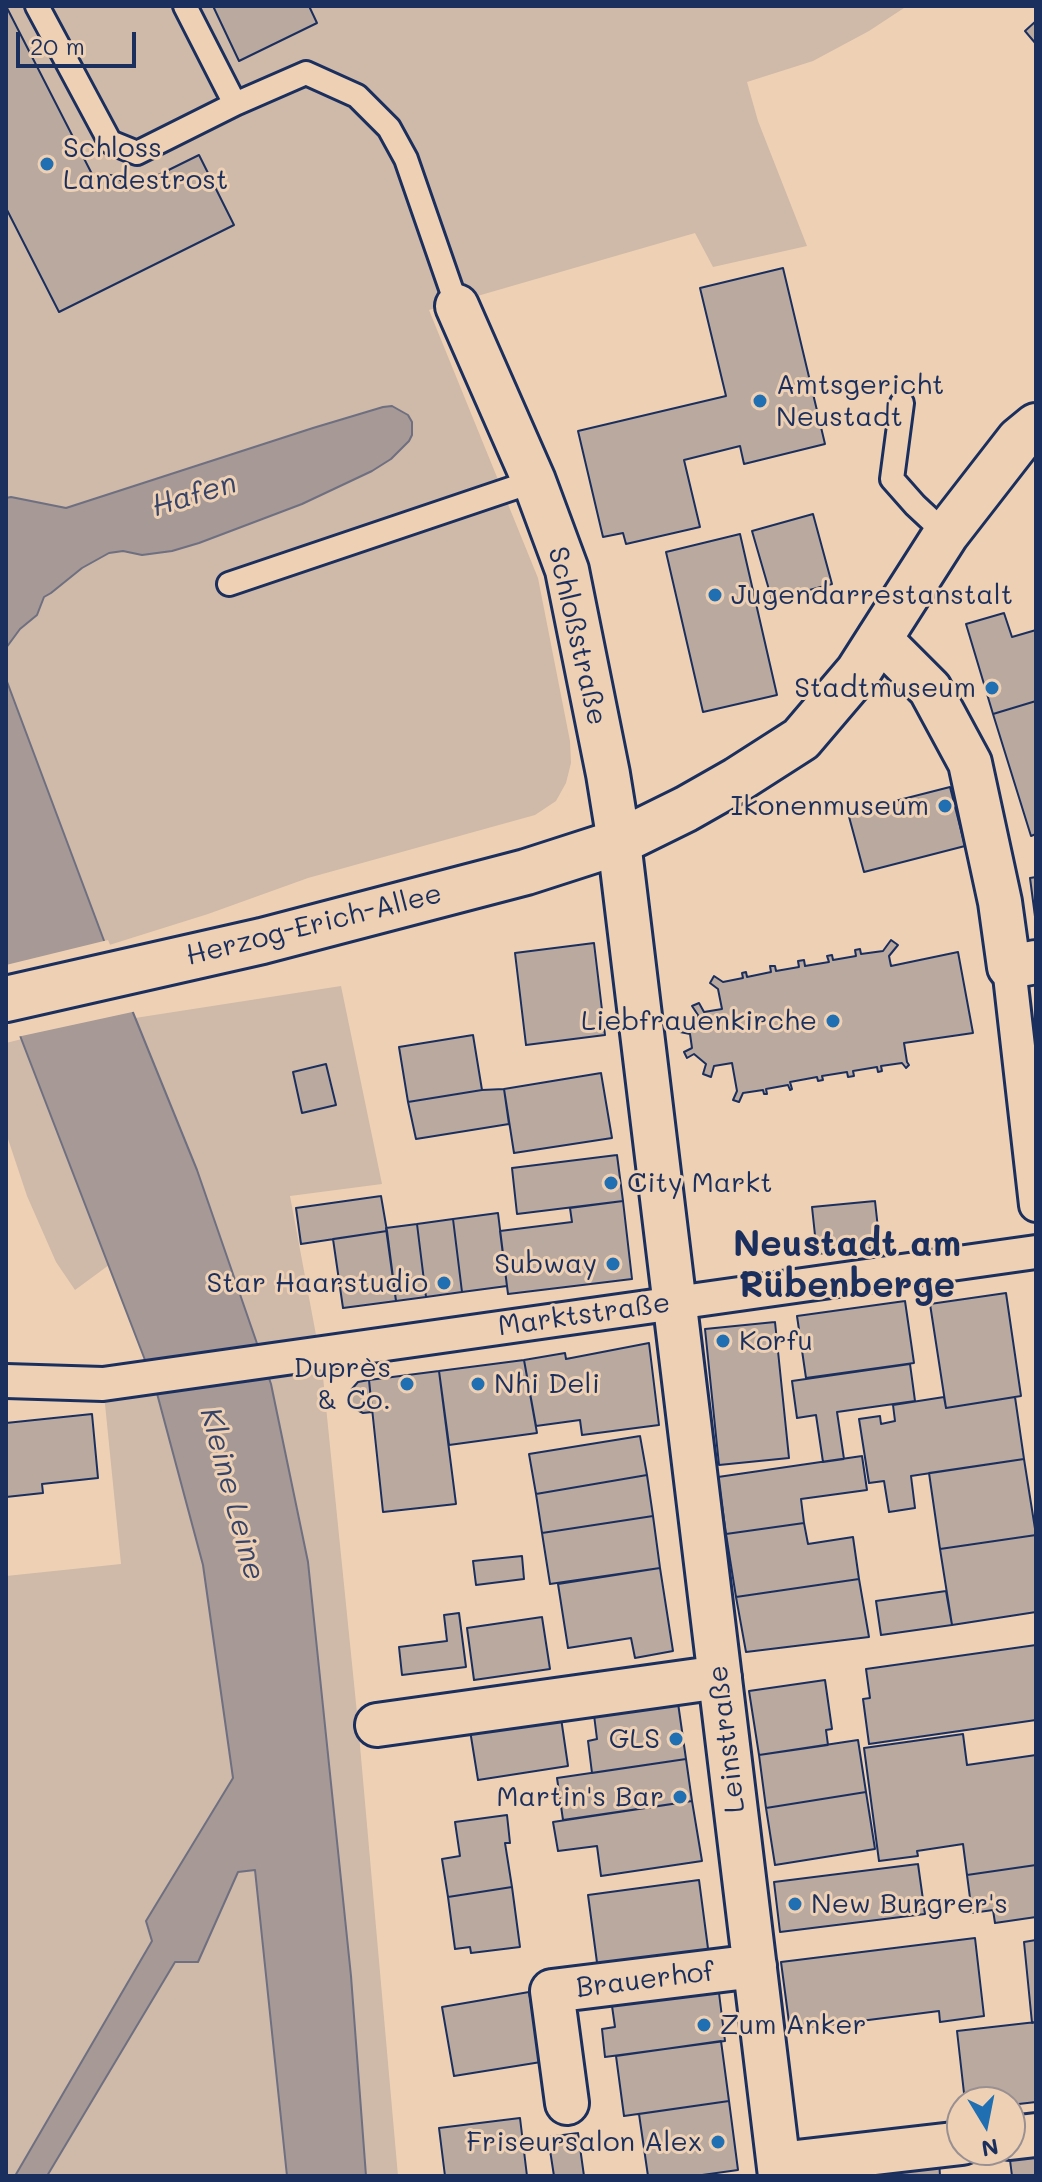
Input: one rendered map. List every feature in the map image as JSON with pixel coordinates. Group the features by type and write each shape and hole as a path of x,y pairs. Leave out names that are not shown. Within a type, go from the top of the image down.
{"main road":[{"path":"946,534 1019,440 1036,426"},
{"name":"Herzog-Erich-Allee","path":"6,999 262,941 526,872 619,842 686,809 801,739 858,672 946,534"}],"street":[{"name":"Schloßstraße","path":"457,306 534,481 567,570 619,842 674,1302"},
{"path":"879,638 930,689 970,763 1000,902 1023,964 1036,1205"},
{"name":"Marktstraße","path":"6,1381 103,1384 1036,1252"},
{"name":"Leinstraße","path":"674,1302 780,2170"},
{"path":"377,1725 720,1677"},
{"name":"Brauerhof","path":"567,2103 552,1991 755,1966"},
{"path":"780,2170 946,2145"}],"lane":[{"name":"Schloßstraße","path":"37,6 110,142 137,153 306,73 357,96 389,128 406,159 457,306"},
{"path":"185,6 235,104"},
{"path":"902,403 892,479 946,534"},
{"path":"229,584 534,481"}],"shaded area":[{"path":"6,6 907,6 813,61 747,82 758,121 807,246 713,267 695,233 429,310 538,578 570,741 571,763 566,783 556,801 535,815 308,878 106,946 6,679 6,647 20,629 37,615 44,597 82,568 11,497 6,498"},
{"path":"341,986 382,1184 290,1196 322,1367 358,1723 398,2176 366,2176 351,1976 308,1562 271,1384 197,1170 135,1018"},
{"path":"22,1039 109,1265 75,1290 56,1262 27,1196 6,1133 6,1043"},
{"path":"155,1386 203,1565 233,1778 146,1921 152,1941 15,2176 6,2176 6,1576 121,1564 104,1394"},
{"path":"256,1870 287,2176 47,2176 175,1962 198,1962 238,1871"}],"water":[{"name":"Hafen","path":"392,406 408,415 412,422 412,435 391,459 372,471 302,504 199,543 142,555 123,551 109,553 82,568 44,597 37,615 20,629 6,648 6,498 66,508 313,428"},
{"name":"Kleine Leine","path":"6,679 106,946 197,1170 271,1384 308,1562 351,1976 366,2176 287,2176 255,1870 238,1872 198,1962 175,1962 47,2176 15,2176 152,1941 146,1921 233,1778 203,1565 155,1386 19,1033 6,991"}],"pier":[{"path":"108,940 137,1011 17,1037 6,1004 6,965"}],"building":[{"name":"Schloss Landestrost","path":"6,6 94,178 104,174 116,176 126,191 199,155 234,225 59,312 6,208"},
{"path":"213,6 309,6 317,23 239,61"},
{"path":"1036,21 1036,44 1025,31"},
{"name":"Amtsgericht Neustadt","path":"783,268 825,444 744,464 740,446 684,460 700,527 626,544 623,533 603,537 578,431 726,396 700,288"},
{"path":"813,514 832,584 772,600 752,531"},
{"name":"Jugendarrestanstalt","path":"740,534 777,695 703,712 666,552"},
{"path":"1004,613 1012,637 1036,630 1036,701 993,714 966,624"},
{"path":"1036,701 1036,834 1031,836 993,714"},
{"path":"950,787 965,846 864,872 848,813"},
{"path":"1036,877 1036,924 1030,878"},
{"name":"Liebfrauenkirche","path":"891,940 898,945 889,956 891,966 958,952 973,1033 904,1043 909,1065 906,1068 902,1063 881,1066 882,1071 878,1072 877,1067 853,1071 854,1076 848,1077 847,1072 822,1076 823,1080 818,1081 817,1077 790,1082 790,1090 788,1085 766,1089 767,1094 763,1090 743,1093 739,1102 733,1100 737,1091 732,1063 714,1066 711,1077 703,1074 706,1064 694,1054 687,1058 684,1052 692,1048 690,1034 680,1032 682,1027 691,1028 698,1015 692,1006 699,1003 704,1012 722,1009 718,989 710,983 714,976 723,982 743,978 742,973 746,972 747,977 771,972 770,966 775,966 776,971 799,967 798,961 804,960 805,966 829,962 827,956 832,955 833,960 856,956 855,950 860,949 861,954 883,951"},
{"path":"594,943 605,1035 526,1045 515,953"},
{"path":"473,1035 482,1090 408,1102 399,1047"},
{"path":"326,1064 336,1105 302,1113 293,1072"},
{"path":"601,1073 612,1138 514,1153 504,1089"},
{"path":"504,1089 509,1124 416,1139 408,1102"},
{"path":"617,1155 623,1201 517,1214 512,1168"},
{"path":"381,1196 387,1231 301,1244 296,1208"},
{"path":"623,1201 632,1279 508,1294 500,1231 572,1222 570,1208"},
{"path":"875,1201 880,1247 817,1254 812,1207"},
{"path":"498,1213 507,1286 462,1292 453,1219"},
{"path":"453,1219 462,1292 426,1297 417,1224"},
{"path":"417,1224 426,1297 396,1301 386,1228"},
{"path":"387,1231 396,1301 343,1308 333,1239"},
{"path":"1006,1293 1021,1396 946,1408 930,1304"},
{"path":"905,1301 914,1363 806,1378 797,1316"},
{"path":"775,1322 789,1458 719,1465 705,1329"},
{"path":"649,1343 659,1425 582,1435 580,1420 536,1426 524,1360 565,1353 566,1359"},
{"path":"524,1360 537,1433 449,1445 439,1371"},
{"path":"910,1364 915,1401 837,1412 844,1459 823,1462 816,1415 797,1418 792,1381"},
{"path":"439,1371 456,1504 383,1512 369,1380"},
{"path":"369,1380 372,1412 363,1413 355,1409 350,1401 351,1390 358,1382"},
{"path":"944,1397 946,1408 1015,1397 1024,1459 911,1476 915,1508 889,1512 884,1481 869,1483 859,1419 880,1416 881,1424 895,1421 893,1405"},
{"path":"92,1414 98,1478 42,1484 43,1493 6,1497 6,1423"},
{"path":"640,1436 647,1475 536,1494 529,1454"},
{"path":"862,1456 867,1490 801,1499 804,1523 726,1534 718,1477"},
{"path":"1024,1459 1036,1535 940,1549 929,1473"},
{"path":"647,1475 653,1516 542,1533 536,1494"},
{"path":"653,1516 660,1568 550,1584 542,1533"},
{"path":"804,1523 808,1544 853,1537 859,1579 736,1597 726,1534"},
{"path":"1036,1535 1036,1612 952,1625 940,1549"},
{"path":"522,1556 524,1579 476,1585 473,1561"},
{"path":"660,1568 673,1651 635,1658 631,1638 568,1648 558,1584"},
{"path":"859,1579 869,1637 746,1652 736,1597"},
{"path":"946,1591 952,1625 881,1635 876,1601"},
{"path":"459,1613 466,1667 402,1675 399,1647 447,1641 444,1615"},
{"path":"542,1617 550,1669 474,1680 467,1628"},
{"path":"1036,1645 1036,1720 869,1744 863,1699 870,1698 866,1669"},
{"path":"825,1680 832,1729 826,1730 828,1745 759,1755 749,1691"},
{"path":"677,1696 686,1759 592,1773 588,1741 597,1739 593,1707"},
{"path":"560,1711 568,1766 478,1780 469,1724"},
{"path":"963,1734 967,1765 1036,1755 1036,1865 967,1875 963,1844 917,1851 918,1856 879,1861 864,1748"},
{"path":"858,1740 866,1792 766,1808 759,1755"},
{"path":"686,1759 692,1801 563,1820 557,1778"},
{"path":"866,1792 875,1849 775,1865 766,1808"},
{"path":"692,1801 702,1861 601,1876 597,1846 558,1851 553,1822"},
{"path":"507,1815 510,1843 505,1843 512,1887 448,1897 442,1859 460,1856 455,1822"},
{"path":"918,1864 925,1914 780,1932 774,1882"},
{"path":"1036,1865 1036,1917 995,1923 993,1910 972,1913 967,1875"},
{"path":"699,1880 709,1956 598,1970 588,1895"},
{"path":"512,1887 520,1947 471,1953 470,1947 455,1949 448,1897"},
{"path":"975,1938 984,2016 940,2022 939,2011 790,2030 781,1962"},
{"path":"1036,1940 1036,2022 1032,2023 1024,1942"},
{"path":"718,1985 725,2041 605,2057 602,2029 615,2027 611,1999"},
{"path":"529,1992 541,2062 454,2076 442,2007"},
{"path":"1036,2022 1036,2102 1026,2103 1026,2086 963,2086 957,2031"},
{"path":"721,2041 729,2101 624,2116 616,2056"},
{"path":"729,2101 738,2170 695,2176 648,2176 639,2114"},
{"path":"520,2118 527,2176 445,2176 439,2128"},
{"path":"578,2133 584,2176 554,2176 548,2137"},
{"path":"1036,2148 1036,2176 1012,2176 1011,2166 1026,2166 1026,2149"},
{"path":"939,2159 940,2176 810,2176"}],"place":[{"name":"Schloss Landestrost","path":"47,164"},
{"name":"Amtsgericht Neustadt","path":"760,401"},
{"name":"Jugendarrestanstalt","path":"715,595"},
{"name":"Stadtmuseum","path":"992,688"},
{"name":"Ikonenmuseum","path":"945,806"},
{"name":"Liebfrauenkirche","path":"833,1021"},
{"name":"City Markt","path":"611,1183"},
{"name":"Subway","path":"613,1264"},
{"name":"Star Haarstudio","path":"444,1283"},
{"name":"Korfu","path":"723,1341"},
{"name":"Duprès & Co.","path":"407,1384"},
{"name":"Nhi Deli","path":"478,1384"},
{"name":"GLS","path":"676,1739"},
{"name":"Martin's Bar","path":"680,1797"},
{"name":"New Burgrer's","path":"795,1904"},
{"name":"Zum Anker","path":"704,2025"},
{"name":"Friseursalon Alex","path":"718,2142"}],"district":[{"name":"Neustadt am Rübenberge","path":"847,1266"}]}
